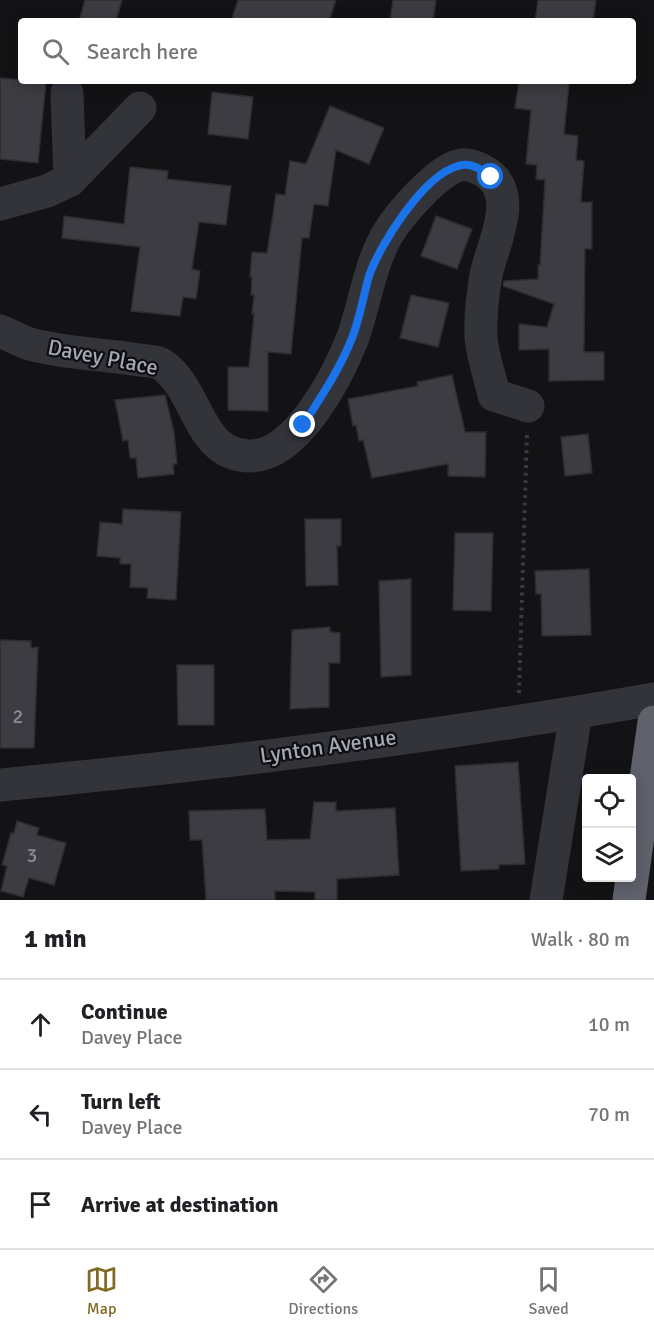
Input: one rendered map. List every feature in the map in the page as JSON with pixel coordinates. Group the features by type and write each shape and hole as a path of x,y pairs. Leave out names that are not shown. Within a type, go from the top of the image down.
{"highway":[{"path":"629,900 654,722"}],"street":[{"path":"68,93 70,180"},
{"path":"0,204 47,191 70,180 140,108"},
{"name":"Davey Place","path":"0,331 29,344 162,364 182,382 208,435 225,451 250,456 277,449 303,425 338,370 353,336 370,275 388,234 443,172 460,165 477,166 491,177 499,188 502,203 502,217 486,275 481,335 483,345 494,395 528,406"},
{"name":"Lynton Avenue","path":"0,785 132,772 576,713 654,699"},
{"path":"546,900 576,713"}],"path":[{"path":"518,721 528,406"}],"building":[{"path":"85,0 122,0 117,18 80,18"},
{"path":"238,0 336,0 330,18 232,18"},
{"path":"393,0 436,0 433,18 390,18"},
{"path":"538,0 596,0 593,18 535,18"},
{"path":"0,78 18,80 18,84 46,84 38,163 0,159"},
{"path":"519,84 569,84 564,134 578,136 576,160 584,161 581,202 592,202 592,249 585,249 584,352 604,352 604,380 549,381 549,349 519,350 519,324 547,327 554,304 503,286 504,281 538,279 538,265 540,265 545,180 536,179 537,165 526,164 531,110 515,108"},
{"path":"212,92 253,97 248,139 208,134"},
{"path":"330,106 384,128 369,164 336,150 328,206 314,204 309,238 302,238 291,354 268,352 268,411 228,410 228,367 249,367 254,314 252,314 254,295 251,295 252,277 250,277 252,252 267,253 276,194 285,195 290,161 306,164"},
{"path":"130,167 168,171 167,179 231,186 226,225 199,222 192,269 200,271 196,299 183,297 180,316 131,311 140,247 62,238 64,216 124,224"},
{"path":"436,216 472,229 457,269 421,256"},
{"path":"411,295 449,303 438,347 400,338"},
{"path":"452,375 465,432 486,432 485,477 448,476 448,464 372,478 363,440 359,441 356,425 353,426 348,399 418,386 417,382"},
{"path":"165,395 174,432 177,464 173,464 174,474 138,478 136,458 130,458 128,440 123,441 115,400"},
{"path":"588,434 592,473 565,476 561,437"},
{"path":"123,509 181,512 176,600 147,598 148,588 130,587 131,564 120,564 120,558 97,556 100,522 122,524"},
{"path":"305,519 341,519 341,546 337,546 338,585 306,586"},
{"path":"455,533 493,533 491,611 453,610"},
{"path":"589,569 591,635 542,636 541,594 536,594 535,571"},
{"path":"411,579 411,675 381,677 379,581"},
{"path":"330,627 330,632 340,633 340,663 329,663 329,707 290,709 292,630"},
{"path":"0,640 31,641 31,648 38,647 34,748 0,748"},
{"path":"177,665 214,665 214,725 178,725"},
{"path":"518,762 525,864 499,865 499,869 461,871 455,766"},
{"path":"314,802 336,802 336,811 395,808 399,875 337,879 337,900 315,900 315,892 275,891 275,900 206,900 202,840 190,840 189,811 265,809 267,840 310,839"},
{"path":"17,821 39,828 37,835 66,843 54,885 29,878 23,897 1,891 7,866 2,865 11,833 14,833"}],"route":[{"path":"303,425 338,370 353,336 370,275 388,234 443,172 460,165 477,166 491,177"}]}
